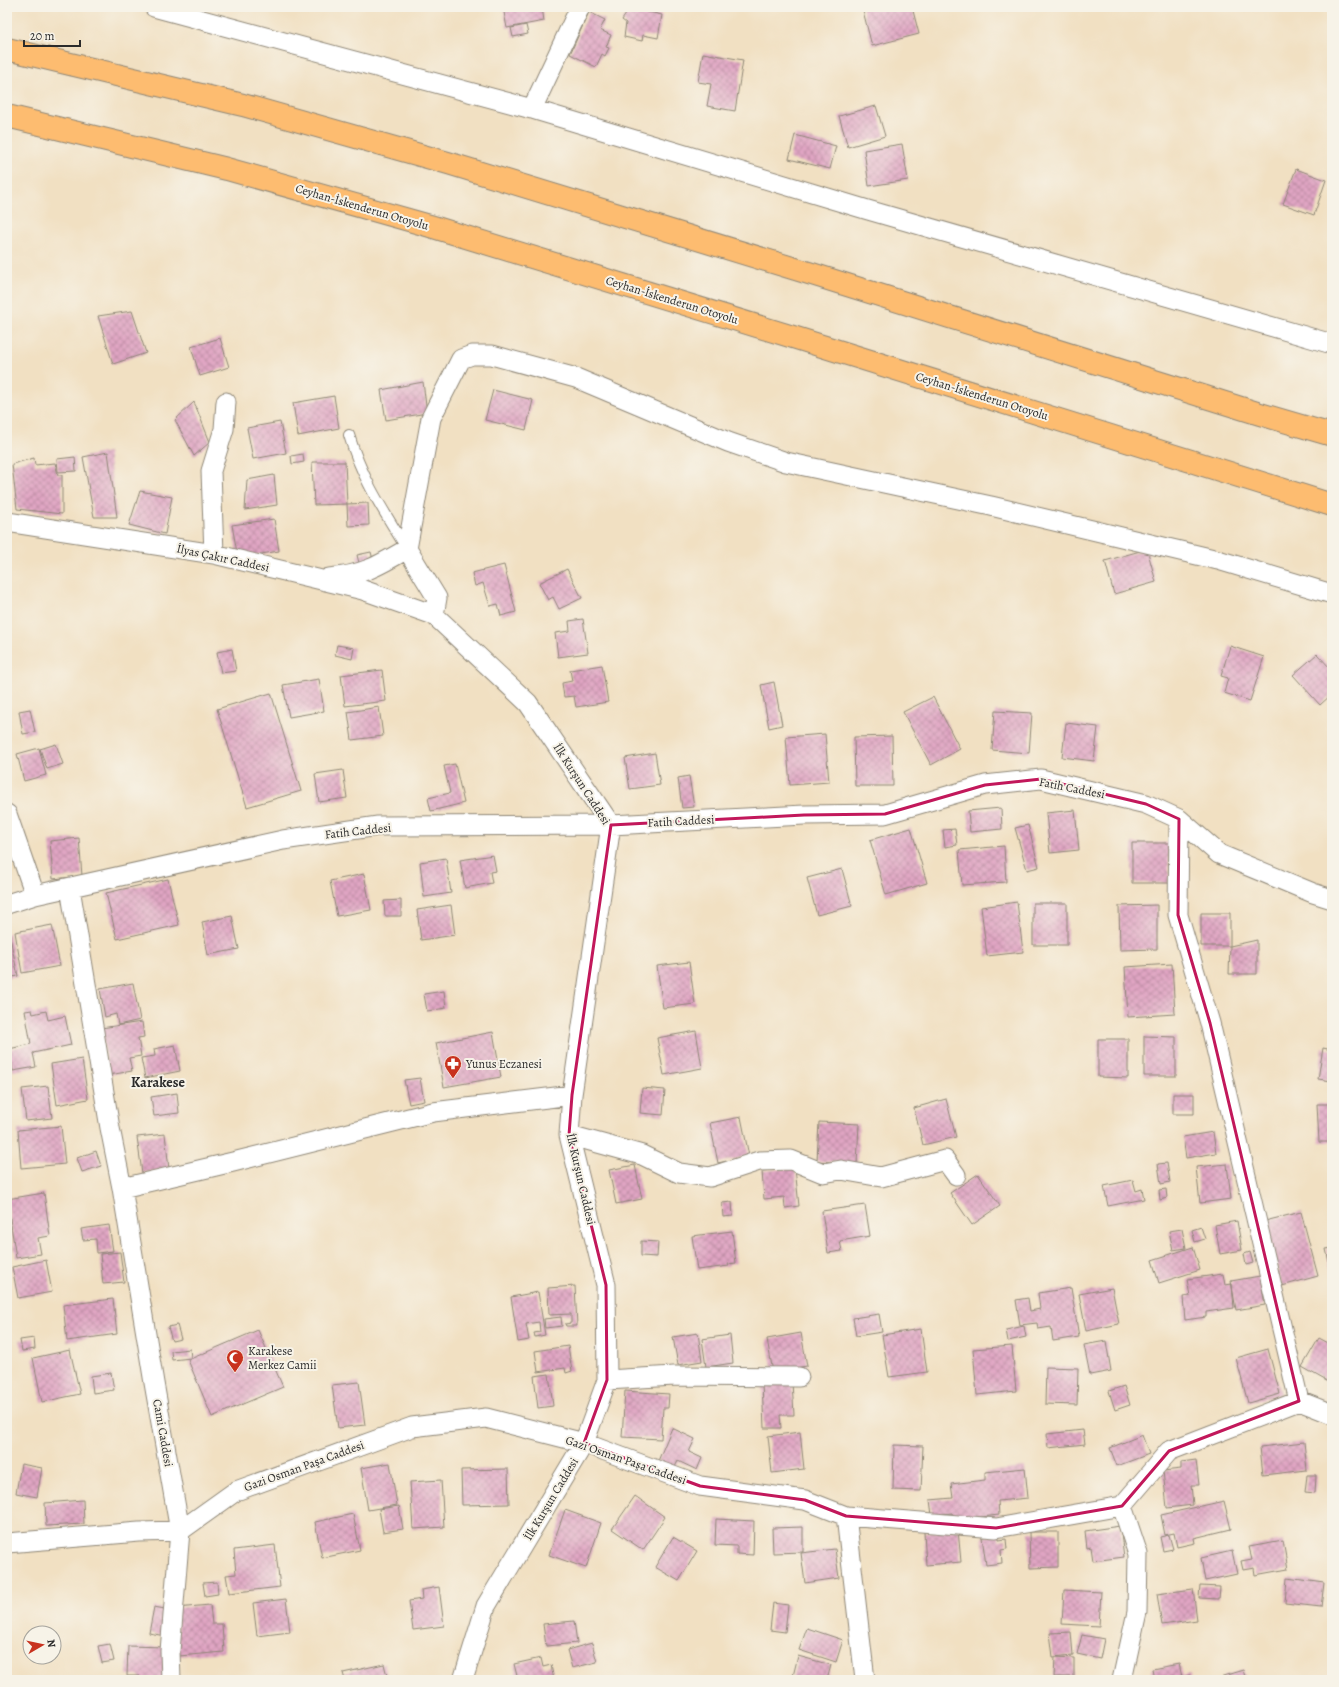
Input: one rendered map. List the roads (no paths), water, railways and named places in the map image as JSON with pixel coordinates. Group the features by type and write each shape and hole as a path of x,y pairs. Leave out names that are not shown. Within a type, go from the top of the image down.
{"highway":[{"path":"7,49 243,105 448,164 1332,435"},
{"name":"Ceyhan-İskenderun Otoyolu","path":"7,116 227,169 430,226 793,337 1332,505"}],"street":[{"path":"154,7 532,109 868,210 1332,344"},
{"path":"532,109 580,7"},
{"path":"434,615 437,598 407,549 432,418 461,359 472,354 492,355 576,378 728,442 786,462 991,506 1203,557 1332,594"},
{"path":"214,554 211,471 224,429 226,402"},
{"name":"İlyas Çakır Caddesi","path":"7,522 214,554 363,590 434,615"},
{"path":"317,579 354,575 365,572 407,549"},
{"name":"İlk Kurşun Caddesi","path":"434,615 528,703 611,825 572,1095 569,1135 606,1285 608,1380 584,1443 486,1606 463,1680"},
{"name":"Fatih Caddesi","path":"7,904 34,895 283,840 378,826 611,825 804,815 885,814 985,785 1041,779 1146,804 1179,819 1219,854 1332,900"},
{"path":"7,814 34,895"},
{"path":"1179,819 1178,914 1210,1023 1299,1401"},
{"name":"Cami Caddesi","path":"70,888 180,1531 170,1650 171,1680"},
{"path":"122,1188 433,1112 572,1095"},
{"path":"569,1135 642,1155 679,1173 710,1177 759,1161 791,1160 823,1173 841,1170 881,1177 945,1160 956,1175"},
{"path":"608,1380 674,1376 799,1377"},
{"path":"1122,1680 1136,1612 1138,1554 1122,1506 1169,1451 1299,1401 1332,1414"},
{"name":"Gazi Osman Paşa Caddesi","path":"180,1531 236,1491 412,1427 486,1418 584,1443 700,1486 804,1500 846,1516 996,1528 1122,1506"},
{"path":"846,1516 864,1680"},
{"path":"7,1543 139,1532 180,1531"}],"lane":[{"path":"349,435 356,459 372,494 407,549"}],"place":[{"name":"Yunus Eczanesi","path":"453,1079"},
{"name":"Karakese Merkez Camii","path":"235,1373"}],"district":[{"name":"Karakese","path":"158,1082"}]}
